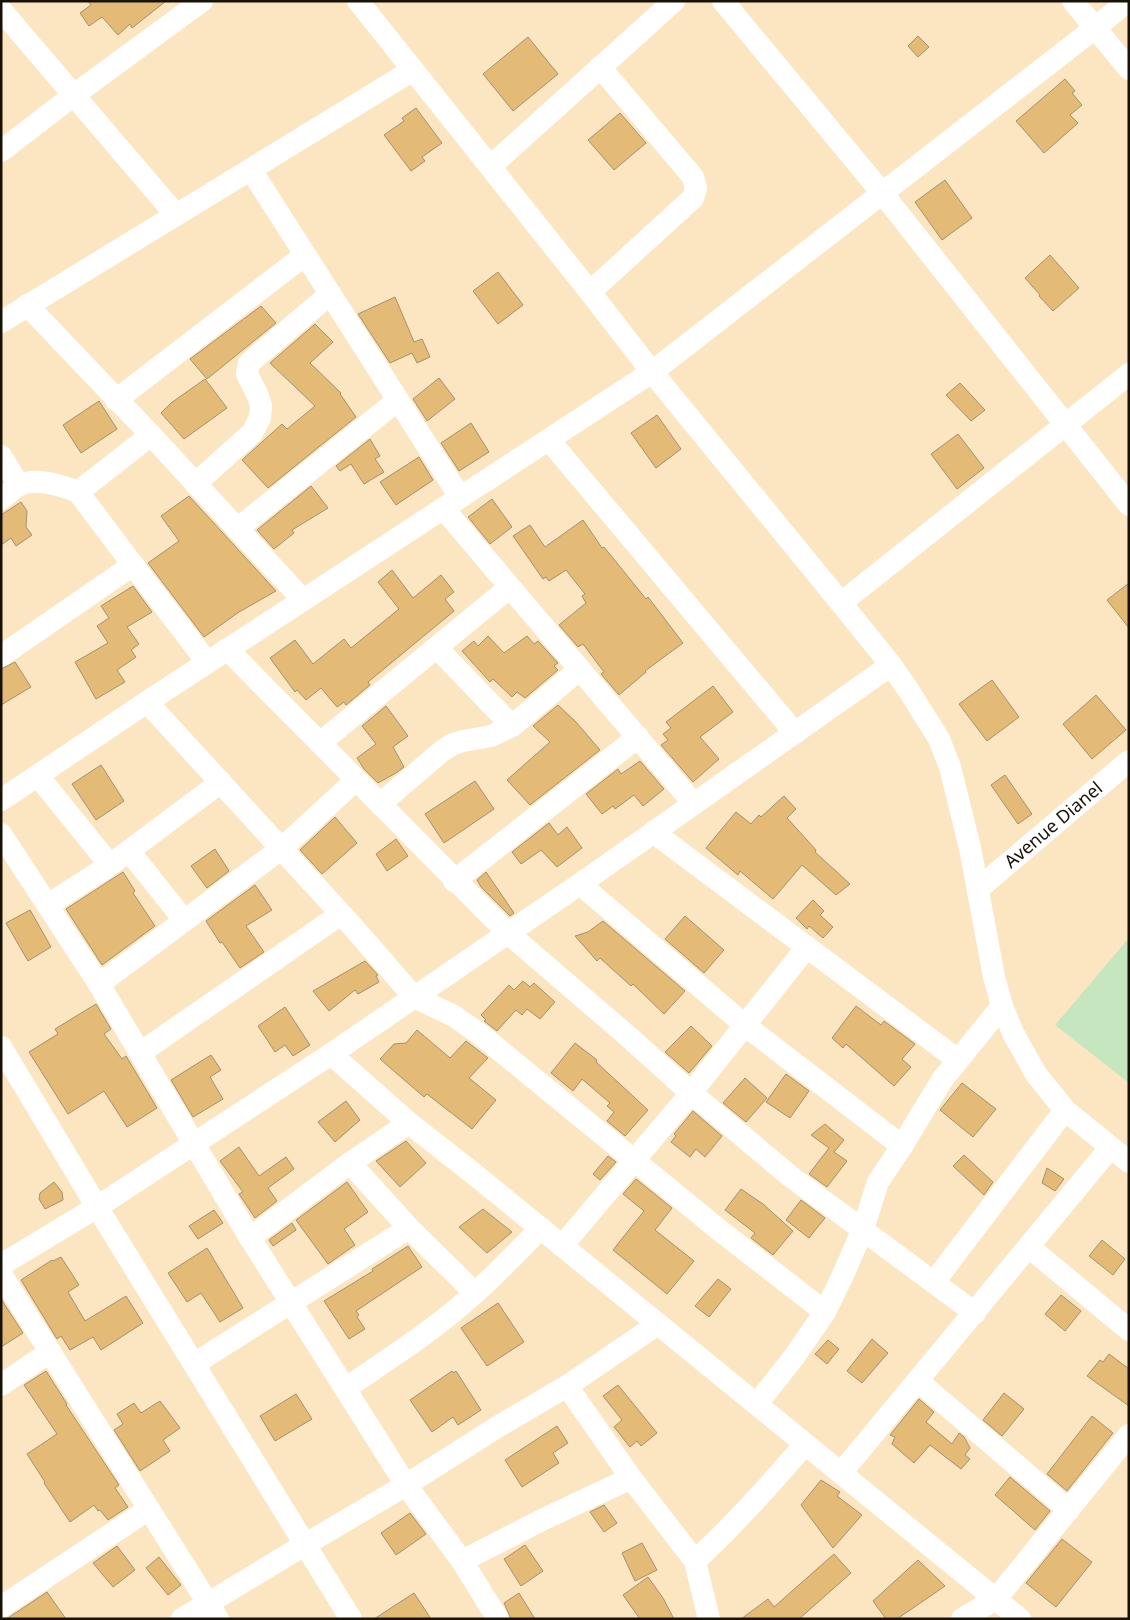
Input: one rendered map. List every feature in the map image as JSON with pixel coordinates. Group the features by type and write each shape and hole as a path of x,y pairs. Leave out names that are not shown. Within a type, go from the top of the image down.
{"street":[{"path":"1,151 202,1"},
{"path":"358,1 652,372 841,603 910,691 940,740 950,767 970,848 994,977 1002,1006 1013,1033 1036,1074 1064,1110 1129,1162"},
{"path":"490,166 674,1"},
{"path":"723,1 883,194 1129,505"},
{"path":"1073,1 1129,69"},
{"path":"1,800 146,702 652,372 883,194 1128,1"},
{"path":"1,10 176,215"},
{"path":"590,292 693,198 696,188 692,178 600,67"},
{"path":"1,322 413,70"},
{"path":"251,170 398,400 452,503 510,587 694,804"},
{"path":"116,400 305,255"},
{"path":"195,484 252,433 260,418 258,396 247,374 249,362 330,294"},
{"path":"27,305 151,435 303,600"},
{"path":"841,603 1129,374"},
{"path":"237,529 398,400"},
{"path":"78,492 151,435"},
{"path":"548,440 795,733"},
{"path":"1,456 20,485"},
{"path":"1,499 20,485 28,482 63,486 78,492 207,662"},
{"path":"1,656 133,565"},
{"path":"320,743 510,587"},
{"path":"436,648 512,726"},
{"path":"228,649 454,881 508,933 630,1038 691,1094 790,1176 975,1313"},
{"path":"1,1265 97,1207 331,1054 580,884 891,665"},
{"path":"380,804 442,751 463,740 491,736 512,726 580,669"},
{"path":"146,702 341,914 414,997 454,1016 481,1035 770,1271 825,1312"},
{"path":"454,881 638,737"},
{"name":"Avenue Dianel","path":"978,889 1129,761"},
{"path":"38,776 110,865"},
{"path":"98,984 281,848 356,780"},
{"path":"48,905 110,865 221,782"},
{"path":"653,832 958,1060"},
{"path":"1,834 98,984 250,1238 406,1485 462,1561 498,1619"},
{"path":"129,851 184,920"},
{"path":"580,884 746,1026 902,1146"},
{"path":"140,1053 341,914"},
{"path":"562,1246 691,1094 807,947"},
{"path":"757,1404 794,1358 825,1312 864,1229 878,1182 942,1080 1002,1006"},
{"path":"1,1047 97,1207 351,1619"},
{"path":"331,1054 409,1123 541,1228 1020,1619"},
{"path":"934,1282 1064,1110"},
{"path":"250,1238 350,1163 409,1123"},
{"path":"841,1473 1110,1148"},
{"path":"350,1163 409,1228 475,1293"},
{"path":"194,1364 409,1228"},
{"path":"346,1388 412,1344 475,1293 541,1228"},
{"path":"1029,1247 1129,1330"},
{"path":"1,1274 213,1611"},
{"path":"182,1619 213,1611 306,1544 567,1386 658,1324"},
{"path":"1,1385 50,1352"},
{"path":"918,1381 1070,1510"},
{"path":"567,1386 631,1478 695,1561 709,1619"},
{"path":"962,1619 996,1599 1129,1435"},
{"path":"695,1561 763,1494 805,1444"},
{"path":"462,1561 544,1519 631,1478"},
{"path":"1,1608 149,1509"}],"green space":[{"path":"1129,938 1129,1083 1055,1025"}],"building":[{"path":"88,1 166,1 132,28 130,24 118,35 102,17 89,26 80,13 91,5"},
{"path":"918,36 929,47 918,57 908,46"},
{"path":"528,37 558,74 513,111 483,74"},
{"path":"1065,79 1075,91 1072,93 1082,105 1070,115 1078,123 1044,153 1016,121"},
{"path":"416,108 442,143 422,157 425,161 411,171 384,135 404,121 402,118"},
{"path":"620,113 646,143 614,170 588,140"},
{"path":"945,180 972,218 942,240 915,202"},
{"path":"1050,255 1079,288 1053,311 1025,278"},
{"path":"498,272 523,305 498,324 473,291"},
{"path":"395,297 414,342 422,339 430,357 417,363 412,353 390,363 358,314"},
{"path":"261,306 276,323 207,379 190,359"},
{"path":"315,324 333,342 310,363 341,393 356,417 268,488 242,460 282,424 287,429 315,406 270,363"},
{"path":"439,378 455,399 427,421 413,399"},
{"path":"205,379 227,408 184,439 161,413 171,403"},
{"path":"960,383 985,410 971,421 946,395"},
{"path":"99,401 117,429 81,453 63,425"},
{"path":"657,415 681,449 656,468 631,433"},
{"path":"471,423 489,452 459,471 441,443"},
{"path":"958,434 984,468 957,489 931,454"},
{"path":"370,439 380,456 375,459 384,472 364,484 351,464 340,471 336,466"},
{"path":"419,457 433,480 396,505 380,482"},
{"path":"311,486 328,508 292,530 294,533 274,549 257,530"},
{"path":"189,496 276,591 239,612 204,637 148,563 179,541 161,516"},
{"path":"492,499 512,527 490,544 468,517"},
{"path":"21,502 27,511 26,527 32,535 16,546 11,538 1,545 1,515"},
{"path":"583,520 602,548 604,547 646,599 648,597 683,643 645,671 619,695 601,674 604,672 583,644 578,647 559,625 586,603 582,596 585,594 566,570 549,581 546,577 543,579 513,536 530,525 545,547"},
{"path":"392,570 413,598 441,575 454,592 445,599 454,611 368,682 370,685 346,705 344,702 337,707 321,688 306,700 297,690 295,692 270,658 295,640 313,664 344,639 351,648 399,609 378,582"},
{"path":"1129,583 1129,628 1107,600"},
{"path":"133,586 152,612 127,627 139,644 131,650 136,657 117,670 125,682 96,699 75,662 108,643 97,626 109,618 101,606"},
{"path":"488,636 504,653 527,636 534,644 538,641 558,663 554,666 558,670 525,698 517,692 512,697 493,679 490,682 462,651 474,641 478,646"},
{"path":"15,662 31,687 1,705 1,669"},
{"path":"992,680 1019,717 987,741 959,704"},
{"path":"713,686 733,712 700,737 719,759 693,782 661,745 668,740 663,734 671,728 666,722"},
{"path":"1096,695 1126,730 1092,759 1063,724"},
{"path":"558,705 576,722 600,750 530,805 507,780 550,742 533,726"},
{"path":"386,706 408,736 393,747 404,767 378,783 364,769 357,758 376,744 362,726"},
{"path":"640,761 664,789 643,806 634,795 615,809 613,806 602,814 586,794 618,769 621,774"},
{"path":"101,765 124,801 96,820 72,784"},
{"path":"1005,775 1032,814 1018,824 991,785"},
{"path":"475,781 494,809 444,843 425,814"},
{"path":"784,796 796,809 787,818 816,850 815,852 850,884 836,895 802,865 773,899 740,871 738,875 706,848 736,812 751,824 759,815 761,817"},
{"path":"335,817 357,843 322,874 300,850"},
{"path":"549,823 558,835 567,827 582,848 557,867 541,850 521,864 512,852"},
{"path":"396,839 408,856 387,871 376,854"},
{"path":"215,849 229,871 207,888 191,866"},
{"path":"123,872 135,891 133,893 155,926 102,965 66,909"},
{"path":"486,872 514,913 510,916 481,887 477,880"},
{"path":"255,885 272,910 246,926 264,952 240,968 222,942 220,943 206,921"},
{"path":"813,900 824,911 820,915 833,927 823,938 809,926 807,929 796,918"},
{"path":"30,910 51,947 28,961 6,923"},
{"path":"685,916 724,950 704,973 665,939"},
{"path":"603,921 685,991 664,1014 633,984 631,986 600,958 597,961 575,936 588,932"},
{"path":"365,961 378,975 376,976 379,982 358,994 355,990 329,1011 313,991"},
{"path":"523,981 530,987 534,983 555,1002 540,1019 527,1009 522,1015 516,1010 497,1031 484,1021 486,1020 481,1015 509,985 514,990"},
{"path":"96,1004 111,1029 104,1034 122,1059 126,1056 157,1108 127,1127 104,1091 68,1114 29,1052 58,1034 55,1029"},
{"path":"856,1006 881,1025 884,1021 915,1044 902,1059 911,1067 894,1086 846,1044 843,1048 832,1038"},
{"path":"285,1007 310,1045 293,1056 285,1045 275,1052 258,1026"},
{"path":"691,1026 712,1046 689,1073 665,1052"},
{"path":"417,1030 450,1058 466,1041 488,1058 469,1078 496,1100 472,1129 427,1094 424,1097 380,1059 394,1044 406,1043"},
{"path":"575,1043 597,1060 596,1062 648,1110 625,1136 607,1121 614,1112 607,1106 610,1103 582,1079 573,1091 551,1073"},
{"path":"211,1055 221,1070 210,1077 223,1099 193,1117 171,1080"},
{"path":"786,1074 809,1091 790,1118 766,1102"},
{"path":"745,1078 767,1098 746,1122 723,1103"},
{"path":"962,1083 996,1109 973,1137 940,1110"},
{"path":"346,1101 360,1120 335,1142 318,1122"},
{"path":"693,1111 722,1136 705,1157 696,1149 690,1157 671,1142 676,1136 674,1134"},
{"path":"825,1124 844,1140 834,1152 847,1161 827,1187 809,1174 829,1148 811,1135"},
{"path":"406,1141 426,1163 400,1187 376,1161"},
{"path":"239,1147 259,1176 286,1157 294,1169 268,1188 277,1201 255,1218 239,1194 243,1192 220,1161"},
{"path":"964,1155 993,1182 984,1195 953,1166"},
{"path":"608,1156 616,1162 600,1180 593,1174"},
{"path":"1047,1168 1064,1179 1055,1191 1042,1183"},
{"path":"636,1179 672,1208 655,1230 694,1261 667,1294 613,1250 644,1211 623,1194"},
{"path":"54,1182 62,1192 63,1200 45,1209 39,1199 40,1193"},
{"path":"347,1182 368,1212 344,1229 355,1245 328,1264 296,1220"},
{"path":"741,1189 763,1204 793,1231 773,1255 751,1238 755,1233 725,1210"},
{"path":"801,1200 825,1218 809,1238 786,1220"},
{"path":"483,1209 512,1232 487,1253 459,1227"},
{"path":"214,1210 223,1223 198,1239 189,1226"},
{"path":"292,1223 296,1230 273,1246 269,1240"},
{"path":"1102,1240 1125,1259 1113,1275 1089,1256"},
{"path":"408,1246 422,1267 356,1311 359,1315 357,1317 365,1329 349,1339 324,1301 373,1271 372,1269"},
{"path":"207,1248 243,1308 220,1322 201,1293 187,1302 168,1273"},
{"path":"61,1257 79,1285 68,1292 85,1321 126,1296 143,1323 101,1350 93,1337 70,1350 61,1336 57,1339 21,1280 52,1260"},
{"path":"718,1279 731,1289 709,1317 695,1306"},
{"path":"1061,1295 1081,1311 1065,1331 1045,1314"},
{"path":"1,1299 23,1333 1,1347"},
{"path":"498,1303 524,1342 487,1366 461,1328"},
{"path":"872,1339 888,1353 862,1383 847,1371"},
{"path":"828,1340 839,1349 827,1364 815,1354"},
{"path":"1109,1354 1129,1369 1129,1406 1087,1376 1100,1360 1103,1362"},
{"path":"46,1371 119,1485 115,1488 128,1507 108,1520 94,1505 70,1522 27,1454 57,1434 24,1385"},
{"path":"452,1371 453,1373 456,1371 481,1410 458,1425 453,1417 432,1432 410,1400"},
{"path":"618,1385 657,1433 641,1446 637,1441 630,1447 614,1427 622,1420 603,1396"},
{"path":"1004,1393 1024,1409 1002,1436 983,1420"},
{"path":"296,1394 312,1419 275,1441 260,1416"},
{"path":"919,1399 934,1412 926,1422 952,1444 959,1433 964,1437 970,1448 965,1455 970,1459 961,1469 930,1445 914,1463 892,1444 895,1437 890,1435"},
{"path":"160,1401 180,1428 163,1440 170,1451 140,1471 114,1430 123,1424 117,1414 134,1403 141,1413"},
{"path":"1092,1416 1113,1433 1067,1491 1047,1474"},
{"path":"557,1426 568,1443 553,1453 559,1463 522,1487 505,1460"},
{"path":"1010,1477 1050,1511 1035,1530 995,1495"},
{"path":"821,1480 840,1492 837,1496 862,1515 833,1548 801,1505"},
{"path":"604,1505 617,1523 604,1532 590,1512"},
{"path":"410,1513 426,1534 396,1555 381,1533"},
{"path":"1062,1539 1092,1562 1056,1607 1026,1583"},
{"path":"642,1543 657,1570 635,1581 622,1553"},
{"path":"525,1545 543,1571 521,1586 504,1559"},
{"path":"117,1546 135,1570 113,1587 93,1563"},
{"path":"834,1554 851,1573 799,1619 741,1619 768,1599 774,1607"},
{"path":"159,1557 181,1585 168,1595 146,1568"},
{"path":"918,1560 945,1586 897,1619 886,1619 873,1601"},
{"path":"648,1577 663,1598 674,1619 640,1619 623,1595"},
{"path":"47,1592 66,1619 6,1619 8,1618"},
{"path":"414,1593 431,1619 374,1619"},
{"path":"519,1593 535,1619 511,1619 504,1603"}]}
